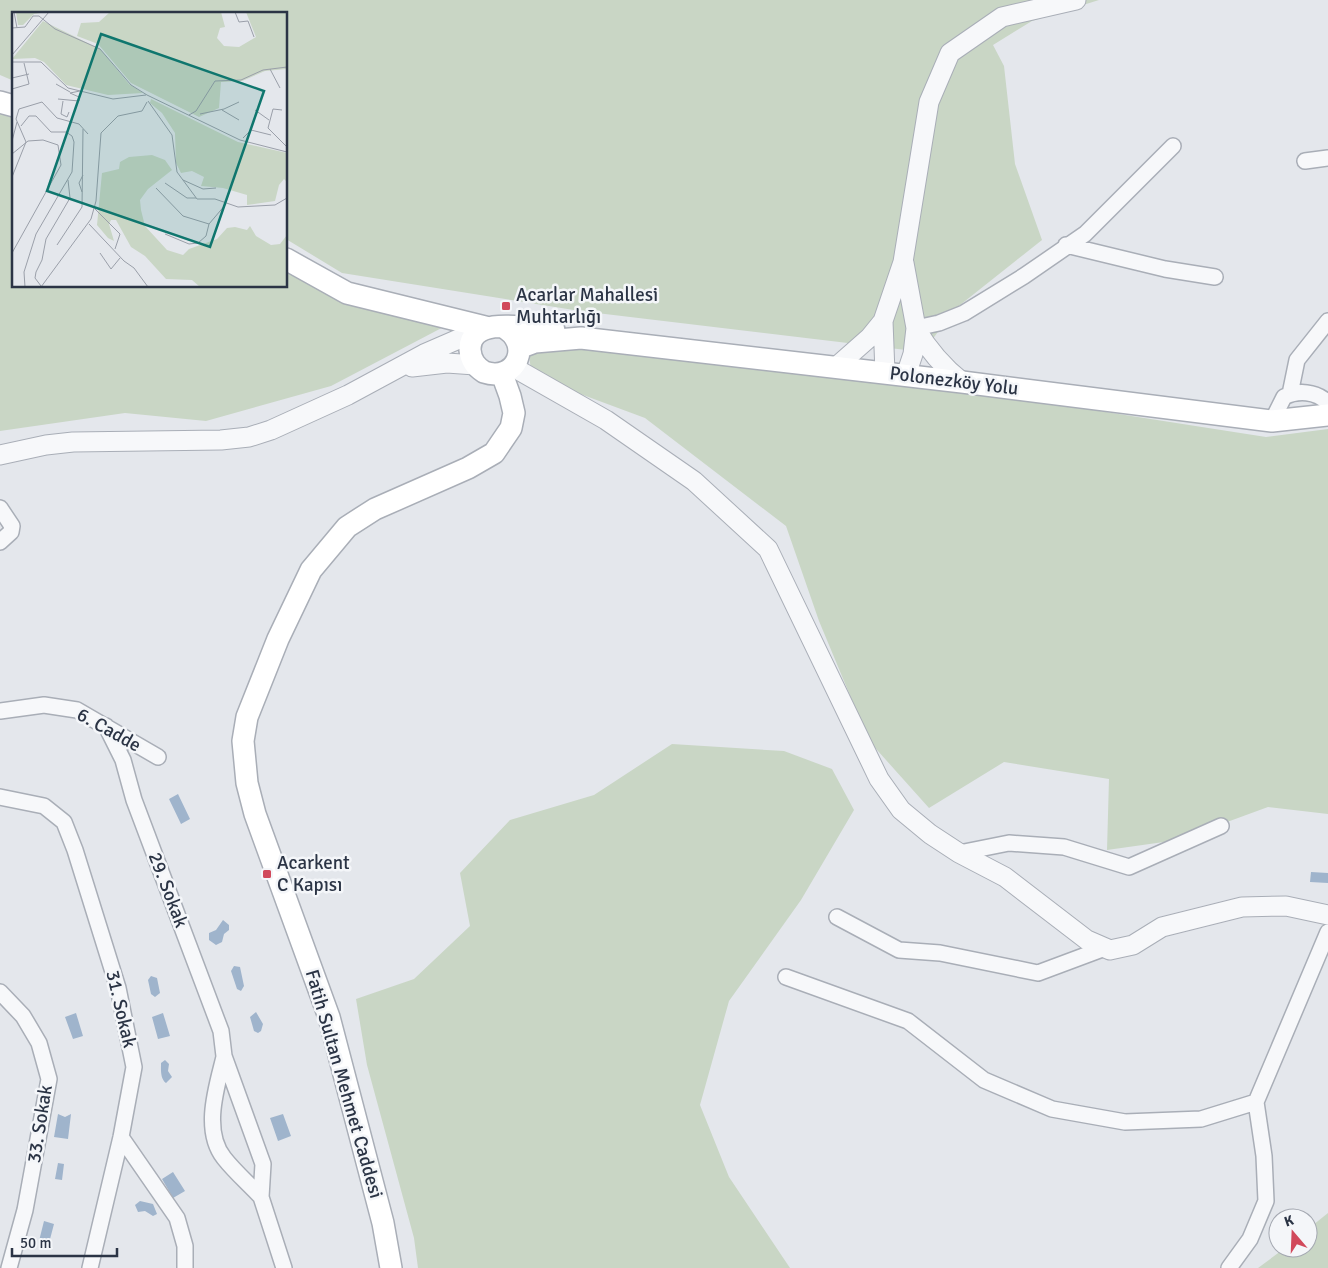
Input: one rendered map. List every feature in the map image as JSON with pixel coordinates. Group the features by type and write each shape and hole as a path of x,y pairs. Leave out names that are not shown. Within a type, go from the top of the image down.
{"main road":[{"path":"288,260 347,292 494,327 514,335 511,363"},
{"path":"494,327 557,330 581,338 535,342 511,363 484,372 476,365 470,354 472,341 494,327"},
{"name":"Polonezköy Yolu","path":"581,338 896,374 1272,421 1328,416"},
{"name":"Fatih Sultan Mehmet Caddesi","path":"391,1268 383,1223 329,1017 255,814 248,783 243,741 249,711 278,639 311,570 347,528 375,509 468,468 494,453 511,428 514,413 510,396 511,363"}],"street":[{"path":"836,367 870,337 883,321 903,262 929,102 950,53 1002,17 1076,0"},
{"path":"916,328 939,323 964,313 1024,276 1066,245 1085,234 1173,146"},
{"path":"1305,162 1328,158"},
{"path":"1066,245 1165,269 1215,277"},
{"path":"896,374 914,354 916,328 903,262"},
{"path":"883,321 896,374"},
{"path":"1290,394 1298,360 1328,321"},
{"path":"0,454 73,442 221,440 249,437 271,430 398,370 424,354 494,327"},
{"path":"916,328 928,349 940,364 962,382"},
{"path":"511,363 606,420 694,481 768,548 879,779 902,810 959,854 1005,877 1086,940 1110,950 1134,945 1162,927 1242,907 1286,906 1328,915"},
{"path":"398,370 430,364 476,365"},
{"path":"1272,421 1284,397 1296,392 1321,396 1328,403"},
{"path":"0,450 11,442 28,437 78,430 132,432 161,440"},
{"path":"0,508 9,518 12,526 11,532 0,542"},
{"name":"6. Cadde","path":"0,711 44,704 77,710 158,757"},
{"name":"29. Sokak","path":"106,726 123,760 134,800 221,1031 224,1056 263,1164 261,1197 284,1268"},
{"name":"31. Sokak","path":"0,797 44,806 64,822 75,850 118,988 134,1067 121,1137 90,1268"},
{"path":"959,854 1009,843 1064,847 1129,866 1220,826"},
{"path":"837,917 899,950 940,953 1038,973 1105,948"},
{"path":"1229,1268 1250,1239 1266,1201 1264,1156 1256,1102 1328,932"},
{"path":"786,978 908,1021 984,1080 1052,1108 1125,1122 1201,1119 1256,1102"},
{"name":"33. Sokak","path":"0,992 23,1016 39,1042 49,1078 25,1210 9,1268"},
{"name":"29. Sokak","path":"224,1056 215,1097 213,1131 222,1156 261,1197"},
{"path":"121,1137 177,1218 184,1246 185,1268"}],"green space":[{"path":"0,0 1099,0 1032,21 993,45 1004,66 1015,164 1042,240 955,309 923,352 580,311 342,273 288,240 288,12 12,12 12,80 0,75"},
{"path":"0,102 12,104 12,288 288,288 288,261 453,322 331,386 206,421 125,413 0,431"},
{"path":"527,343 830,369 1266,437 1328,429 1328,814 1268,807 1178,840 1107,850 1109,779 1004,762 929,808 869,741 819,621 786,526 645,418 532,376"},
{"path":"672,744 784,751 832,769 854,810 801,900 729,1001 700,1105 729,1177 790,1268 418,1268 414,1238 367,1065 356,999 414,979 470,926 460,873 510,820 594,795"},
{"path":"1328,1213 1328,1268 1258,1268 1272,1258 1318,1258 1318,1221"}],"water":[{"path":"178,794 190,819 181,824 169,799"},
{"path":"1311,872 1328,873 1328,883 1310,882"},
{"path":"223,920 229,925 229,930 224,934 222,942 216,945 209,940 209,933 216,930"},
{"path":"234,966 240,967 244,986 241,991 237,989 231,971"},
{"path":"151,976 157,978 160,993 155,997 151,994 148,980"},
{"path":"256,1012 263,1024 261,1031 258,1033 254,1031 250,1017"},
{"path":"76,1013 83,1036 73,1039 65,1017"},
{"path":"163,1013 170,1036 158,1039 152,1017"},
{"path":"165,1060 169,1064 168,1071 172,1077 166,1083 161,1071 161,1063"},
{"path":"58,1114 65,1117 71,1114 68,1139 54,1137"},
{"path":"283,1114 291,1136 278,1141 270,1118"},
{"path":"58,1163 64,1164 62,1180 55,1179"},
{"path":"173,1172 185,1191 173,1198 162,1179"},
{"path":"140,1201 153,1204 157,1214 153,1216 145,1211 138,1212 135,1205"},
{"path":"44,1221 54,1224 49,1243 39,1241"}],"place":[{"name":"Acarlar Mahallesi Muhtarlığı","path":"506,306"},
{"name":"Acarkent C Kapısı","path":"267,874"}]}
